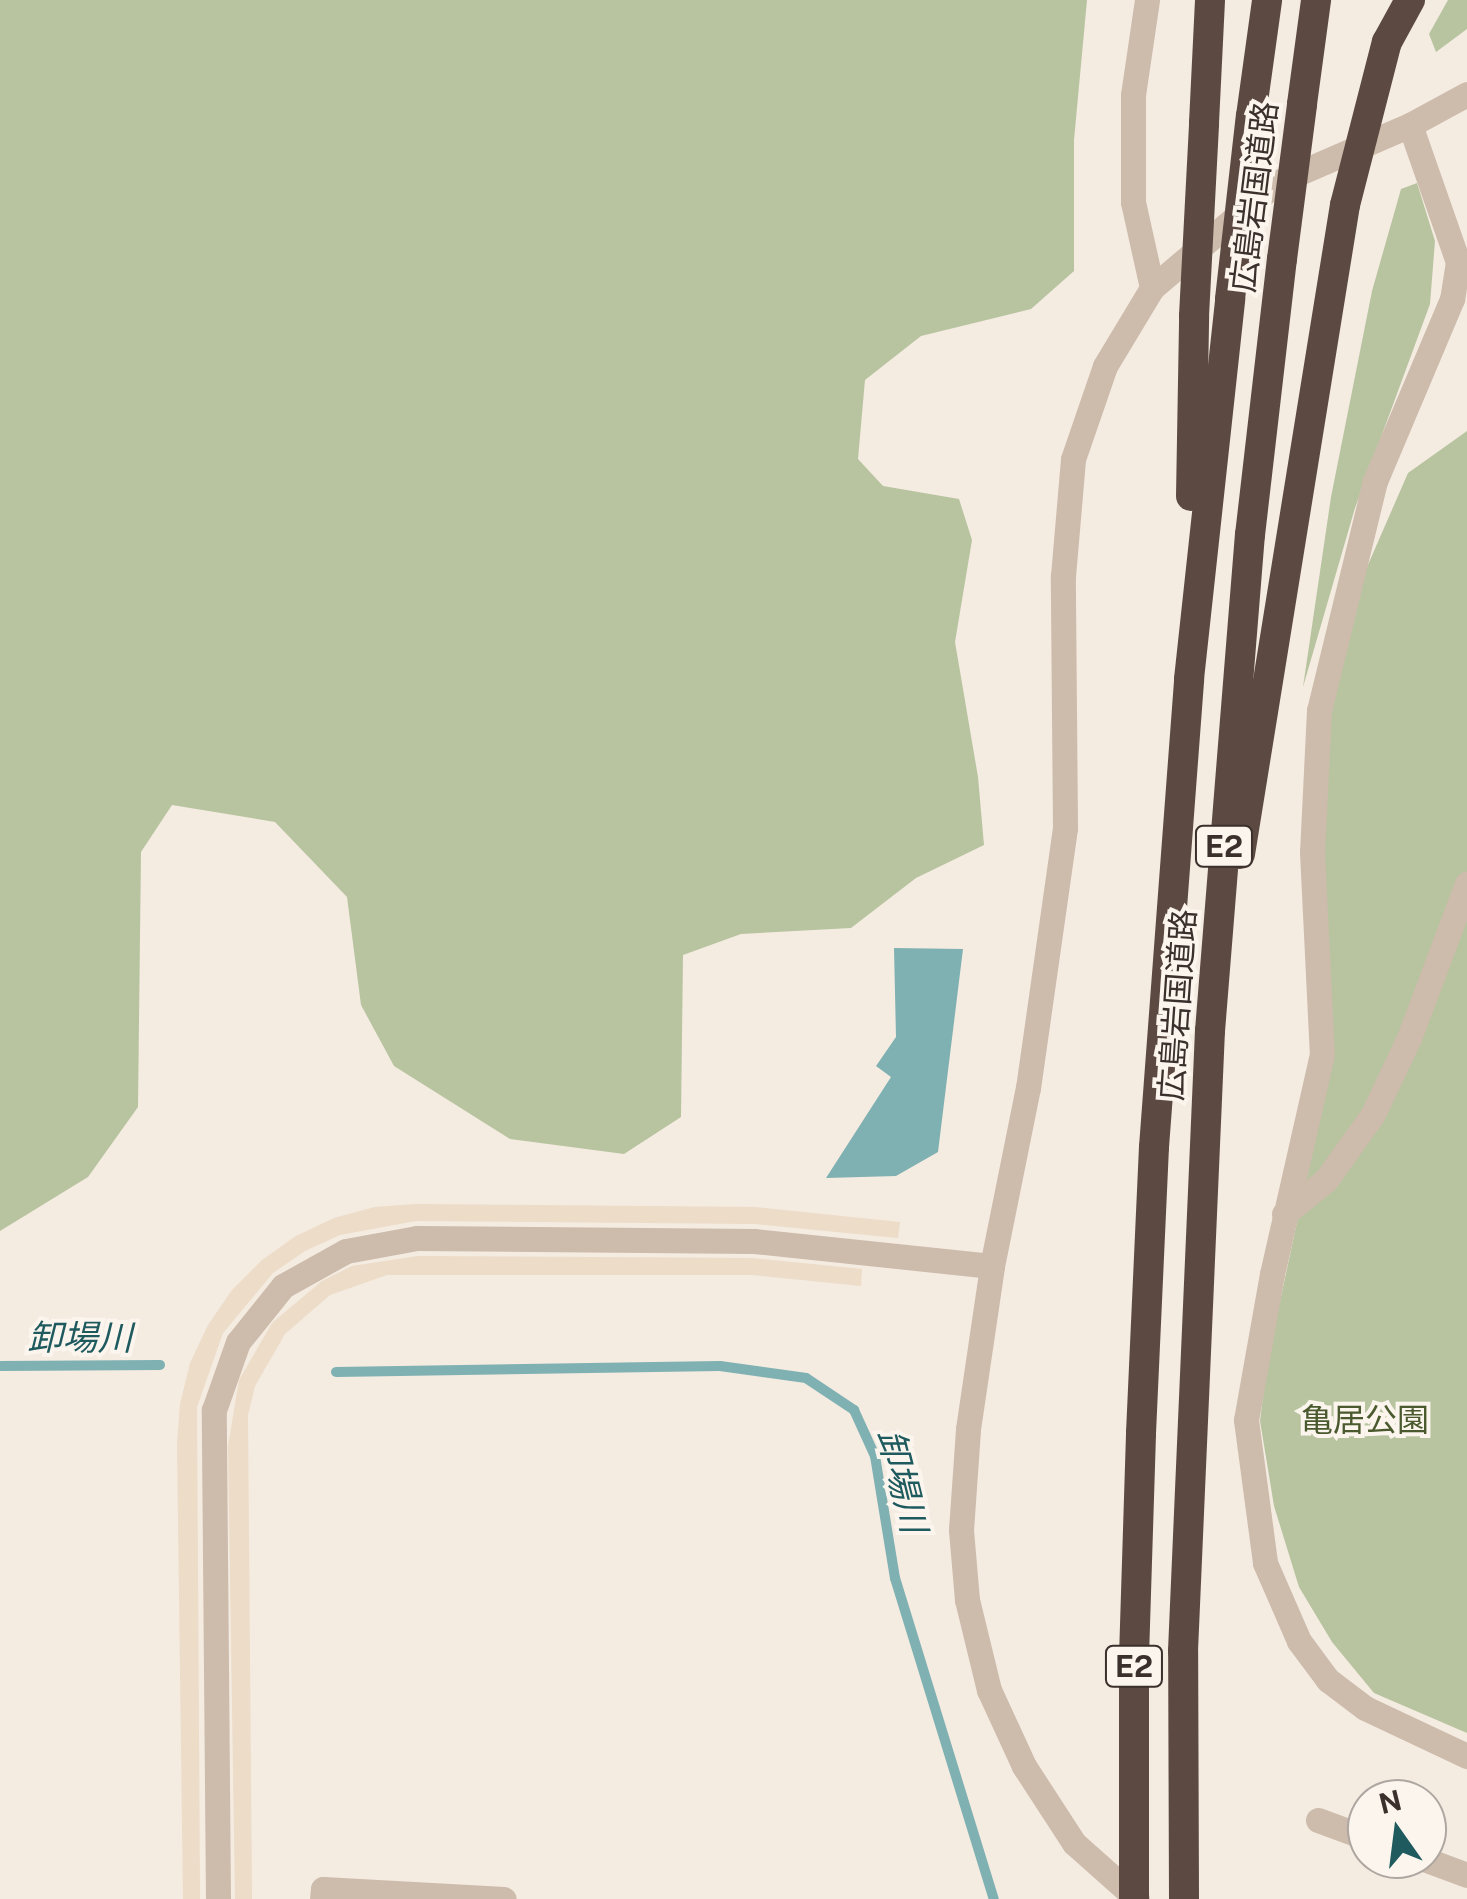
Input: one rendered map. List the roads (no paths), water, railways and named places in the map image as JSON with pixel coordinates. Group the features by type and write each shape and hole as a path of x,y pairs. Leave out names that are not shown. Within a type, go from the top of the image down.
{"highway":[{"path":"1189,679 1194,316 1210,0"},
{"name":"広島岩国道路","path":"1135,1899 1134,1657 1154,1147 1189,679 1267,0"},
{"name":"広島岩国道路","path":"1184,1899 1183,1650 1210,1031 1250,535 1316,0"},
{"path":"1210,1031 1344,206 1388,42 1410,0"}],"street":[{"path":"1148,0 1132,96 1133,202 1152,288"},
{"path":"1135,1899 1074,1843 1024,1766 989,1690 967,1600 962,1513 992,1266 1028,1088 1066,828 1063,576 1073,458 1104,366 1152,288 1276,183 1410,125 1467,94"},
{"path":"1410,125 1463,260 1452,299 1376,480 1319,710 1312,852 1322,1054 1284,1214 1246,1420 1264,1563 1299,1641 1328,1680 1365,1708 1467,1756"},
{"path":"1284,1214 1326,1180 1373,1114 1409,1038 1467,884"},
{"path":"218,1899 214,1410 222,1374 238,1342 283,1286 346,1250 417,1238 754,1241 992,1266"},
{"path":"1318,1820 1347,1831"},
{"path":"322,1899 323,1889 504,1899"}],"water":[{"path":"894,948 963,949 938,1152 896,1176 826,1178 891,1077 876,1066 896,1037"}],"waterway":[{"name":"卸場川","path":"0,1366 160,1365"},
{"name":"卸場川","path":"336,1372 720,1366 806,1378 854,1410 875,1456 895,1578 994,1899"}],"park label":[{"name":"亀居公園","path":"1365,1420"}]}
